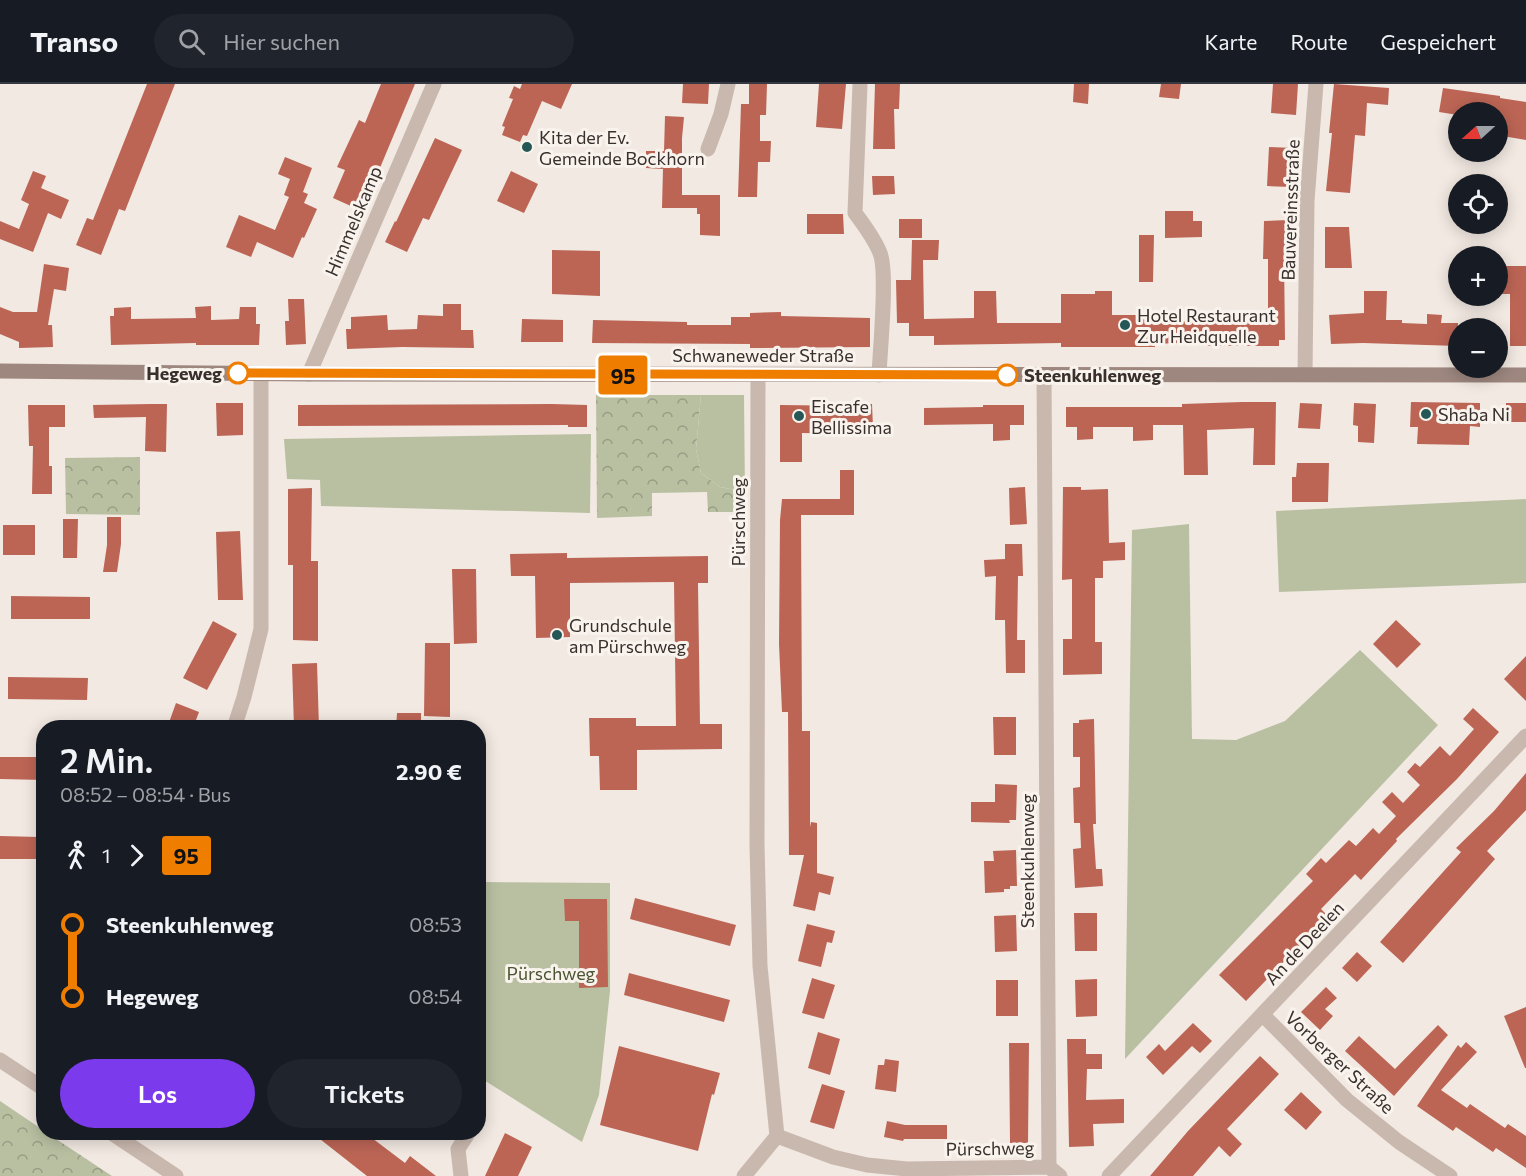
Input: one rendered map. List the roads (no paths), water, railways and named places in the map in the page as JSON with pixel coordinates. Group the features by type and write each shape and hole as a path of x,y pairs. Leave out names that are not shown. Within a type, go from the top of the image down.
{"main road":[{"name":"Schwaneweder Straße","path":"0,371 261,374 1526,375"}],"street":[{"name":"Himmelskamp","path":"309,374 434,84"},
{"path":"708,149 721,114 728,84"},
{"path":"860,84 855,213 881,255 883,274 879,375"},
{"name":"Bauvereinsstraße","path":"1305,374 1306,201 1316,84"},
{"path":"237,720 261,629 261,374"},
{"name":"Pürschweg","path":"758,375 757,845 760,966 777,1136 833,1157 877,1166 907,1169 1055,1172"},
{"name":"Steenkuhlenweg","path":"1044,375 1055,1172"},
{"name":"An de Deelen","path":"1109,1176 1526,736"},
{"name":"Vorberger Straße","path":"1263,1015 1347,1100 1399,1142 1450,1176"},
{"path":"0,1060 36,1084"},
{"path":"744,1176 777,1136"},
{"path":"122,1140 176,1176"},
{"path":"461,1176 458,1149 464,1140"}],"place":[{"name":"Kita der Ev. Gemeinde Bockhorn","path":"527,147"},
{"name":"Hotel Restaurant Zur Heidquelle","path":"1125,325"},
{"name":"Hegeweg","path":"238,373"},
{"name":"Steenkuhlenweg","path":"1007,375"},
{"name":"Shaba Ni","path":"1426,414"},
{"name":"Eiscafe Bellissima","path":"799,416"},
{"name":"Grundschule am Pürschweg","path":"557,635"}]}
